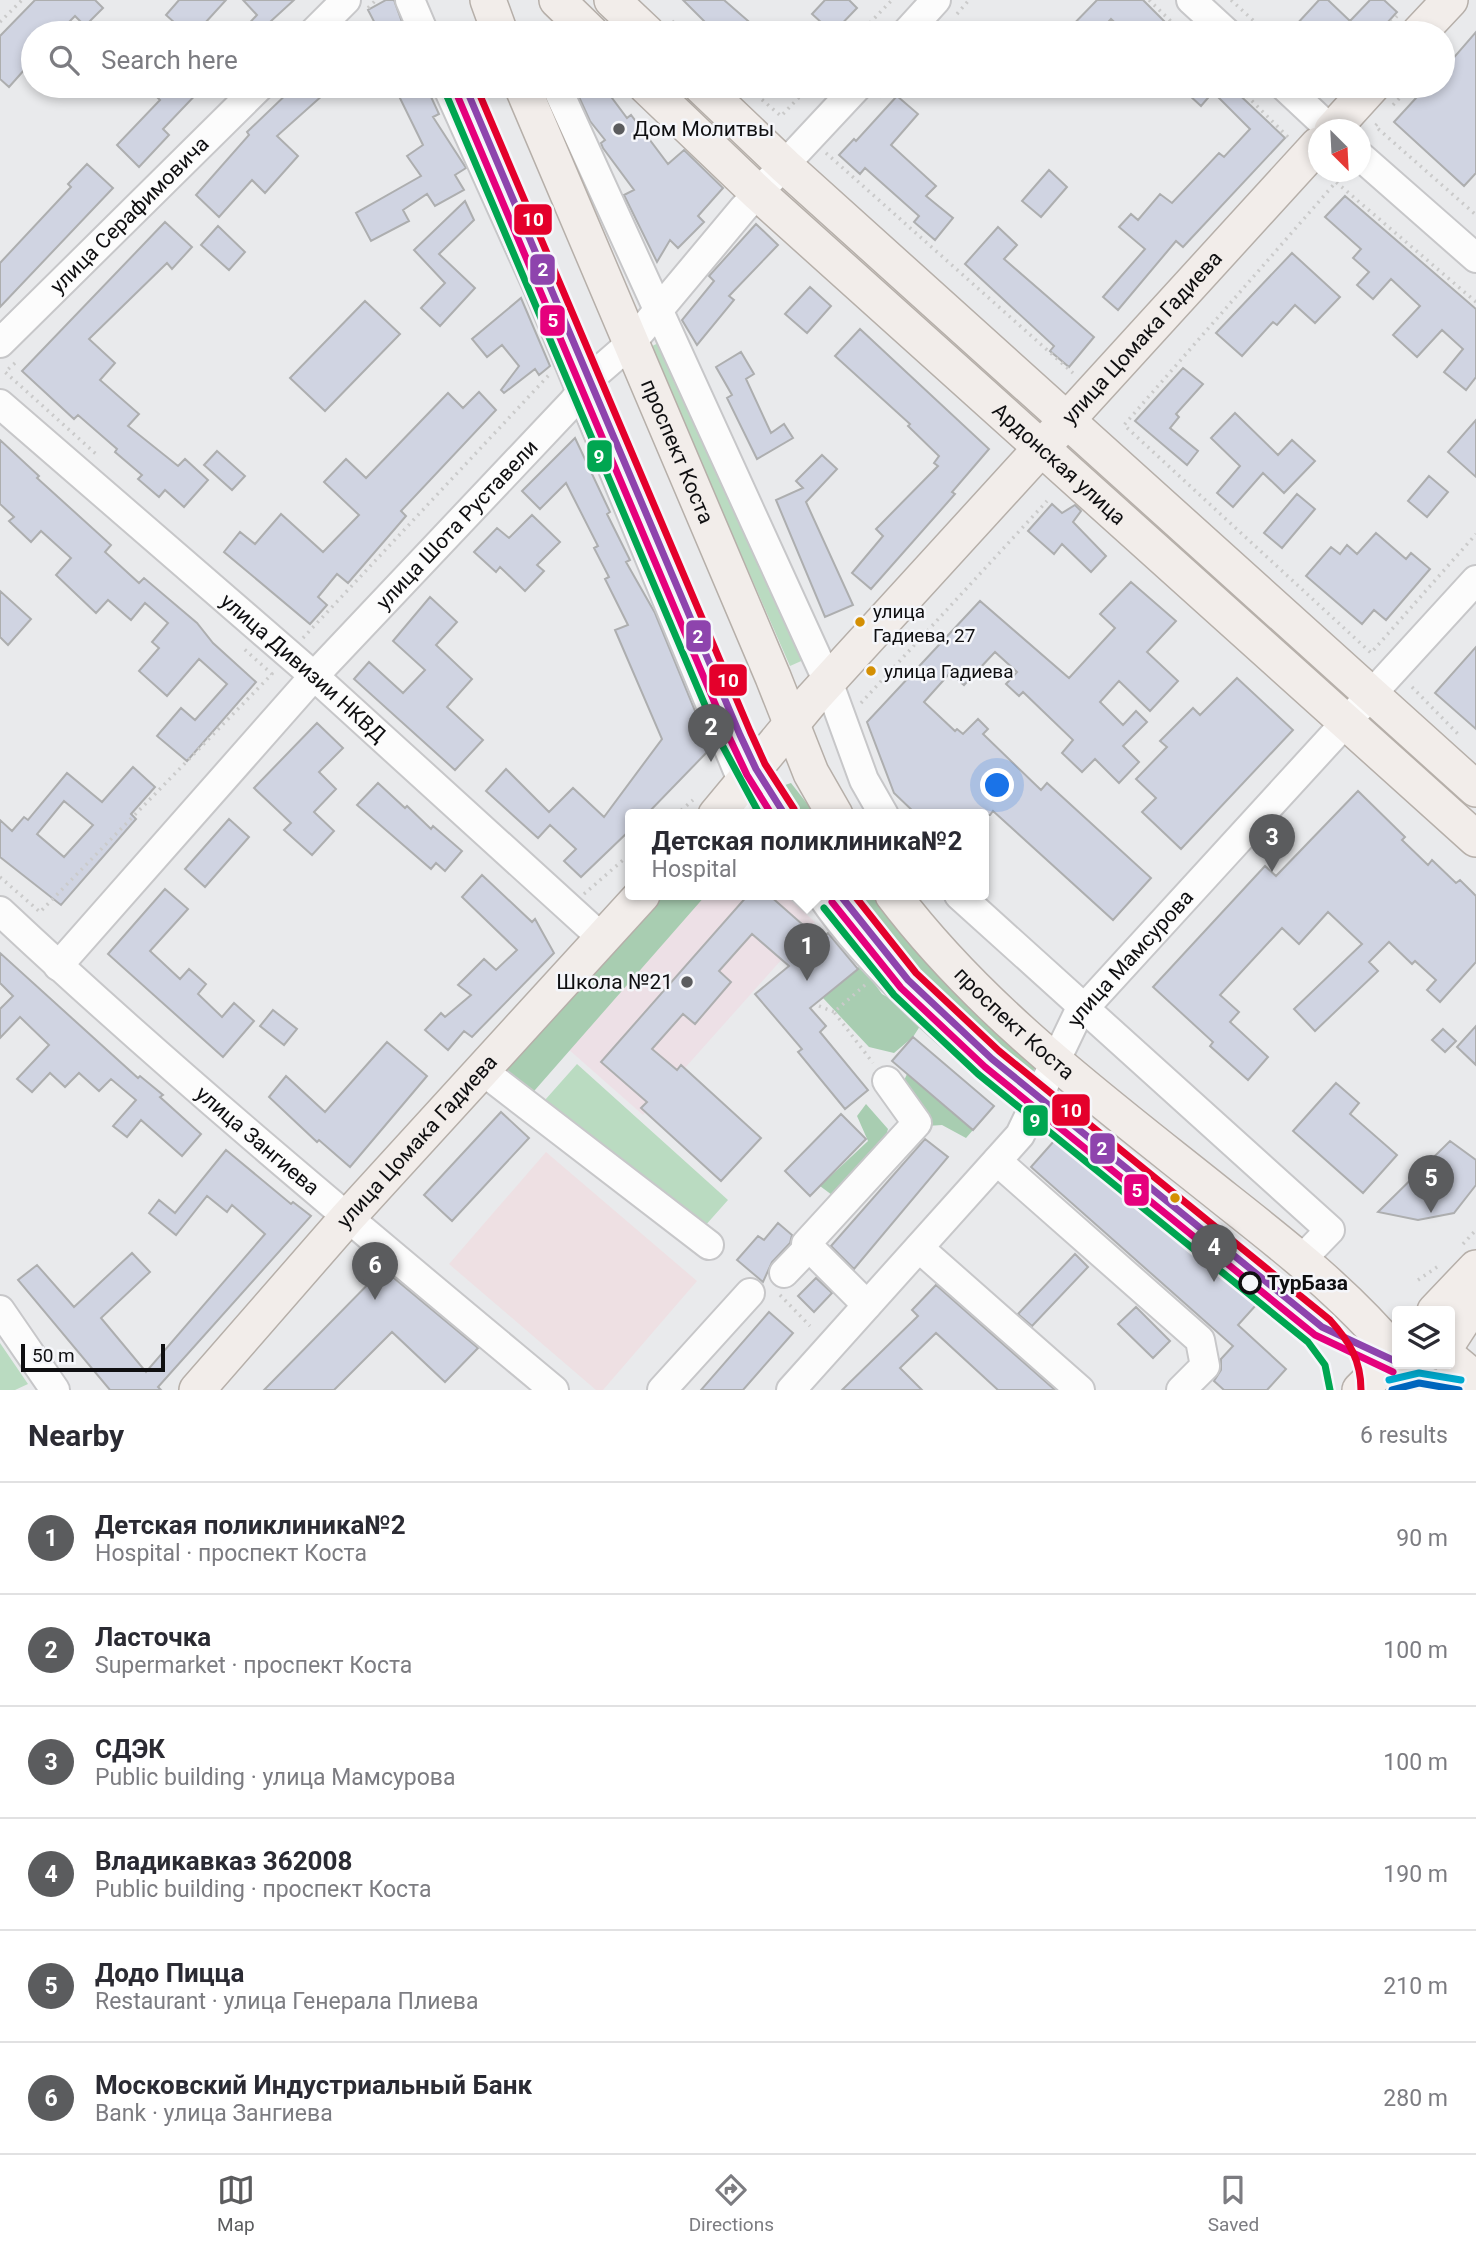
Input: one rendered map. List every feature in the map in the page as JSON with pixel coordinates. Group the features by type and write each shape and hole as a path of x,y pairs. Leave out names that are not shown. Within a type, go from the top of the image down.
{"main road":[{"path":"557,0 579,21"},
{"path":"612,0 634,21"},
{"path":"1430,21 1450,0"},
{"name":"проспект Коста","path":"527,98 773,677 790,724 811,773 832,809"},
{"name":"Ардонская улица","path":"659,98 759,194 1476,839"},
{"name":"Ардонская улица","path":"714,98 785,166 1373,693 1476,789"},
{"path":"1341,119 1361,98"},
{"name":"улица Цомака Гадиева","path":"721,809 790,724 1308,156"},
{"name":"улица Цомака Гадиева","path":"197,1390 347,1217 637,900"},
{"name":"проспект Коста","path":"897,900 936,950 980,994 1055,1061 1301,1260 1345,1298 1392,1346"},
{"path":"1460,1307 1476,1268"},
{"path":"1455,1362 1476,1380"},
{"path":"1360,1390 1400,1369"}],"street":[{"path":"325,21 346,0"},
{"path":"410,0 419,21"},
{"path":"917,21 936,0"},
{"path":"1191,0 1214,21"},
{"name":"улица Серафимовича","path":"0,343 248,98"},
{"path":"452,98 538,288 744,783 761,809"},
{"path":"562,98 829,684 864,779 881,809"},
{"name":"улица Шота Руставели","path":"58,966 314,676 573,402 580,391 631,343 759,194 785,166 861,98"},
{"path":"1297,98 1319,119"},
{"path":"1371,166 1476,258"},
{"name":"улица Дивизии НКВД","path":"0,404 314,676 602,938"},
{"name":"улица Мамсурова","path":"791,1390 1020,1135 1073,1023 1083,1009 1476,580"},
{"path":"824,900 839,922 887,974 1034,1107"},
{"path":"964,900 1330,1230 1301,1260"},
{"name":"улица Зангиева","path":"0,911 58,966 347,1217 554,1390"},
{"path":"483,1071 709,1245"},
{"path":"867,1305 806,1244 917,1123 887,1081"},
{"path":"997,1161 1200,1340 1205,1366 1181,1390"},
{"path":"662,1390 808,1247"},
{"path":"919,1248 1080,1390"},
{"path":"0,1310 55,1390"}],"path":[{"path":"0,22 22,0"},
{"path":"872,21 892,0"},
{"path":"1149,0 1171,21"},
{"path":"1231,0 1254,21"},
{"path":"761,98 781,116 798,98"},
{"path":"1249,98 1289,137 1280,147"},
{"path":"1375,126 1476,215"},
{"path":"835,144 826,153 1071,374 1080,365"},
{"path":"1476,302 1336,181 1124,425 1371,653 1476,534"},
{"path":"302,639 558,365"},
{"path":"5,372 97,455"},
{"path":"842,724 1047,501"},
{"path":"0,877 40,912 272,674 242,647"},
{"path":"1418,679 1410,688 1466,742"},
{"path":"576,901 625,858"},
{"path":"834,1012 874,977"},
{"path":"819,1006 834,1012 887,1081"},
{"path":"769,1284 810,1326"}],"shaded area":[{"name":"Школа №21","path":"684,900 791,900 815,922 643,1115 559,1041"},
{"path":"546,1152 697,1281 603,1390 596,1390 449,1264"}],"green space":[{"path":"667,339 808,658 790,666 650,347"},
{"path":"791,783 811,809 776,809 768,796 776,788"},
{"path":"654,900 702,900 528,1098 500,1074"},
{"path":"837,900 882,900 1028,1053 1042,1076 1028,1095 909,986"},
{"path":"861,965 882,994 916,1013 922,1023 913,1037 894,1053 869,1047 823,998"},
{"path":"577,1064 728,1200 696,1236 545,1100"},
{"path":"907,1074 973,1130 966,1138 942,1125 927,1126 902,1085"},
{"path":"866,1104 888,1129 885,1139 836,1198 820,1186 868,1141 857,1116"},
{"path":"0,1343 28,1384 15,1390 0,1390"}],"building":[{"path":"35,0 95,0 103,8 90,21 80,21 75,16 70,21 21,21 21,74 9,87 0,79 0,36"},
{"path":"179,0 226,0 207,21 173,21 166,15"},
{"path":"243,0 294,0 271,21 251,21 257,15"},
{"path":"386,0 394,0 402,21 374,21 368,10"},
{"path":"683,0 724,0 748,21 704,21"},
{"path":"825,0 849,0 857,8 845,21 820,21 812,14"},
{"path":"1097,0 1143,0 1164,21 1111,19 1077,21"},
{"path":"1319,0 1328,0 1350,21 1300,21"},
{"path":"1370,0 1384,0 1397,12 1389,21 1350,21"},
{"path":"1476,32 1476,173 1464,186 1394,122 1416,98 1455,98 1455,56"},
{"path":"158,98 193,98 163,129 169,135 139,167 117,145 160,100"},
{"path":"282,98 320,98 277,136 298,156 265,193 252,180 219,217 196,195 249,135 247,132"},
{"path":"400,98 432,98 439,114 433,117 466,168 455,175 464,190 435,206 427,194 403,210 409,221 371,241 356,213 421,176 407,156 423,145"},
{"path":"579,98 612,98 627,118 631,115 668,164 684,150 723,188 698,216 704,222 678,248 670,240 657,262 624,195 634,190 603,148 601,143 605,140 590,121"},
{"path":"895,98 899,98 918,114 891,145 936,186 926,196 953,218 935,240 914,222 919,216 865,168 860,174 839,155 854,139 856,141"},
{"path":"1192,98 1208,98 1201,106"},
{"path":"1219,98 1243,98 1285,138 1183,247 1176,241 1118,310 1103,297 1145,249 1119,227 1131,214 1138,220 1160,194 1172,203 1219,153 1224,157 1250,129"},
{"path":"87,164 113,188 0,307 0,263 71,187 68,184"},
{"path":"1049,170 1067,187 1041,217 1022,201"},
{"path":"1345,196 1476,309 1476,377 1466,390 1444,372 1463,349 1442,330 1417,357 1393,335 1420,306 1391,279 1373,299 1357,285 1369,272 1353,258 1361,249 1325,217"},
{"path":"465,201 474,220 439,254 475,288 440,326 421,308 445,283 414,250"},
{"path":"165,222 192,247 172,269 167,263 89,339 115,363 100,380 139,414 128,426 178,466 185,459 208,480 184,507 165,490 159,497 138,479 142,475 115,452 117,449 78,415 74,419 22,371"},
{"path":"756,224 778,245 729,296 734,300 697,345 682,320 714,281 709,276"},
{"path":"218,226 245,252 229,270 201,245"},
{"path":"998,227 1017,245 1004,259 1094,337 1069,367 1050,351 1054,346 965,264"},
{"path":"1292,253 1340,297 1315,323 1295,305 1277,325 1273,322 1242,356 1216,333"},
{"path":"810,287 831,306 807,333 785,314"},
{"path":"521,298 550,366 539,375 535,369 504,393 501,390 519,366 502,345 487,357 472,339"},
{"path":"365,301 400,334 325,411 290,378"},
{"path":"860,329 989,449 952,492 955,494 871,589 852,573 883,536 876,529 938,466 934,463 939,456 908,426 910,424 835,356"},
{"path":"741,352 754,374 746,379 771,433 784,424 793,438 757,459 727,398 732,395 716,367"},
{"path":"1183,368 1203,384 1176,414 1179,417 1170,428 1198,451 1187,465 1135,421"},
{"path":"479,392 496,410 401,511 406,516 348,583 337,574 318,597 327,605 310,624 224,552 240,532 255,544 281,514 323,552 359,515 324,482 346,459 366,478 448,393 463,408"},
{"path":"1235,413 1278,455 1292,440 1315,461 1284,493 1263,473 1233,507 1217,493 1240,466 1211,438"},
{"path":"1476,420 1476,477 1448,452"},
{"path":"575,438 630,560 626,562 655,613 709,745 709,750 652,809 625,809 625,835 581,877 564,861 576,849 550,825 538,838 486,791 506,769 549,812 573,788 604,817 662,739 615,630 628,625 605,579 609,577 594,548 598,546 566,483 540,509 522,491"},
{"path":"0,440 39,476 37,478 111,545 105,552 139,583 144,578 197,623 213,643 256,682 187,761 157,736 181,708 195,720 227,684 199,659 167,696 139,671 159,648 152,642 168,623 145,603 131,620 108,600 96,613 56,575 71,558 41,531 31,542 9,521 14,517 0,504"},
{"path":"217,451 245,476 232,490 204,465"},
{"path":"822,455 837,469 806,502 853,605 825,617 776,500 803,488 796,481"},
{"path":"1429,476 1448,492 1427,517 1408,501"},
{"path":"1297,494 1315,509 1282,548 1264,533"},
{"path":"1052,504 1062,513 1075,505 1081,511 1073,522 1106,556 1091,572 1062,544 1054,554 1028,531"},
{"path":"532,515 560,542 537,565 544,571 525,591 500,567 496,572 474,552 497,528 509,538"},
{"path":"1376,533 1406,559 1411,553 1430,569 1386,620 1374,610 1362,624 1306,576 1331,547 1340,554 1347,545 1357,554"},
{"path":"1131,582 1176,621 1147,652 1178,681 1150,711 1119,681 1100,702 1123,725 1136,711 1147,722 1123,746 1139,762 1119,783 1095,759 1082,772 1062,753 1073,740 1023,692 1019,696 1006,684 1017,672 995,652 964,685 950,673 924,702 955,731 957,729 963,734 978,719 988,729 983,734 1041,790 1047,783 1151,878 1113,920 993,811 989,815 989,809 911,809 894,793 867,722 980,601 1069,678 1115,628 1100,614"},
{"path":"0,591 31,619 8,645 0,637"},
{"path":"430,597 457,622 436,645 472,679 447,707 483,740 455,770 354,679 369,662 403,693 425,670 393,641"},
{"path":"1476,647 1476,729 1435,693"},
{"path":"1237,678 1293,730 1181,849 1142,812 1156,798 1136,779 1167,747 1160,741 1193,708 1200,715"},
{"path":"317,723 343,748 319,772 336,789 314,812 334,831 312,855 284,830 291,823 254,788"},
{"path":"133,767 155,787 131,814 136,819 61,905 0,857 0,820 12,831 24,817 28,820 67,773 102,802","holes":["64,801 93,825 64,857 37,834"]},
{"path":"378,783 405,808 407,806 431,829 433,826 462,851 445,871 436,863 431,869 357,805"},
{"path":"1358,791 1405,837 1402,840 1428,865 1432,860 1456,883 1460,880 1476,896 1476,962 1440,1002 1427,990 1436,980 1415,961 1412,964 1389,942 1369,962 1378,971 1315,1031 1294,1009 1362,944 1328,912 1299,944 1282,928 1220,995 1239,1012 1230,1022 1268,1057 1248,1080 1210,1046 1213,1042 1153,987 1265,866 1276,876"},
{"path":"229,819 249,837 205,887 185,869"},
{"path":"482,875 532,922 535,919 554,953 472,1037 464,1031 448,1050 425,1030 441,1013 445,1017 471,995 458,985 484,959 496,970 517,950 462,897"},
{"path":"165,889 188,909 150,951 180,979 189,969 206,984 198,994 222,1017 234,1003 254,1021 223,1057 108,954"},
{"path":"744,900 775,900 820,940 828,933 858,969 810,1008 826,1026 820,1032 868,1090 845,1109 798,1052 802,1049 755,994 789,966 752,934 719,971 731,982 695,1024 683,1014 652,1049 677,1070 681,1065 761,1138 721,1181 641,1108 647,1102 601,1062"},
{"path":"0,953 138,1078 140,1076 163,1095 160,1097 201,1134 182,1156 141,1120 127,1137 113,1126 136,1100 111,1079 99,1091 79,1073 65,1087 50,1073 32,1092 17,1079 49,1045 20,1017 0,1038 0,1009 13,996 0,983"},
{"path":"273,1010 297,1029 284,1045 260,1026"},
{"path":"1476,1026 1476,1065 1457,1047"},
{"path":"1443,1029 1456,1041 1445,1052 1432,1040"},
{"path":"913,1037 994,1106 973,1130 892,1061"},
{"path":"387,1042 427,1076 350,1167 319,1140 317,1142 269,1097 286,1076 325,1112"},
{"path":"1336,1083 1359,1103 1350,1114 1397,1155 1363,1193 1293,1131"},
{"path":"501,1112 529,1138 452,1221 424,1195"},
{"path":"841,1114 866,1139 810,1196 785,1171"},
{"path":"1062,1132 1256,1305 1238,1325 1286,1369 1267,1390 1224,1390 1214,1381 1221,1370 1221,1359 1233,1346 1031,1167"},
{"path":"925,1139 948,1157 854,1269 831,1246"},
{"path":"1450,1141 1476,1160 1476,1185 1454,1213 1418,1220 1378,1212"},
{"path":"226,1150 291,1204 293,1202 311,1216 158,1387 161,1390 110,1390 18,1280 37,1265 74,1307 132,1253 150,1272 101,1318 146,1372 265,1234 232,1205 227,1212 207,1196 176,1235 149,1213 159,1200 175,1213"},
{"path":"778,1223 792,1235 790,1243 772,1262 763,1282 737,1260 758,1236 764,1240"},
{"path":"1075,1254 1088,1267 1032,1326 1018,1314"},
{"path":"383,1269 478,1348 445,1382 392,1332 334,1390 264,1390"},
{"path":"816,1278 832,1293 814,1312 798,1296"},
{"path":"936,1285 1055,1390 998,1390 936,1333 900,1368 922,1390 842,1390 918,1316 912,1310"},
{"path":"1136,1307 1170,1341 1153,1358 1118,1324"},
{"path":"769,1312 793,1333 743,1390 701,1390"}],"transit line":[{"name":"9","path":"448,98 721,743 757,809"},
{"name":"5","path":"458,98 730,739 747,775 768,809"},
{"name":"2","path":"470,98 740,735 756,769 781,809"},
{"name":"10","path":"481,98 750,731 765,764 794,809"},
{"name":"2","path":"844,900 908,980 992,1059 1322,1327 1392,1360"},
{"name":"10","path":"858,900 916,973 999,1051 1330,1320 1353,1352 1359,1369 1361,1390"},
{"name":"5","path":"832,902 901,988 985,1067 1315,1335 1393,1372"},
{"name":"9","path":"824,908 894,995 978,1074 1308,1342 1325,1365 1330,1390"},
{"name":"1","path":"1392,1390 1419,1383 1459,1390"}],"tram line":[{"name":"6","path":"1389,1380 1419,1373 1461,1380"}],"place":[{"name":"Дом Молитвы","path":"619,129"},
{"name":"улица Гадиева, 27","path":"860,622"},
{"name":"улица Гадиева","path":"871,671"},
{"name":"Ласточка","path":"711,762"},
{"name":"СДЭК","path":"1272,872"},
{"name":"Детская поликлиника№2","path":"807,981"},
{"name":"Школа №21","path":"687,982"},
{"name":"Додо Пицца","path":"1431,1213"},
{"name":"Владикавказ 362008","path":"1214,1282"},
{"name":"ТурБаза","path":"1250,1283"},
{"name":"Московский Индустриальный Банк","path":"375,1300"}]}
